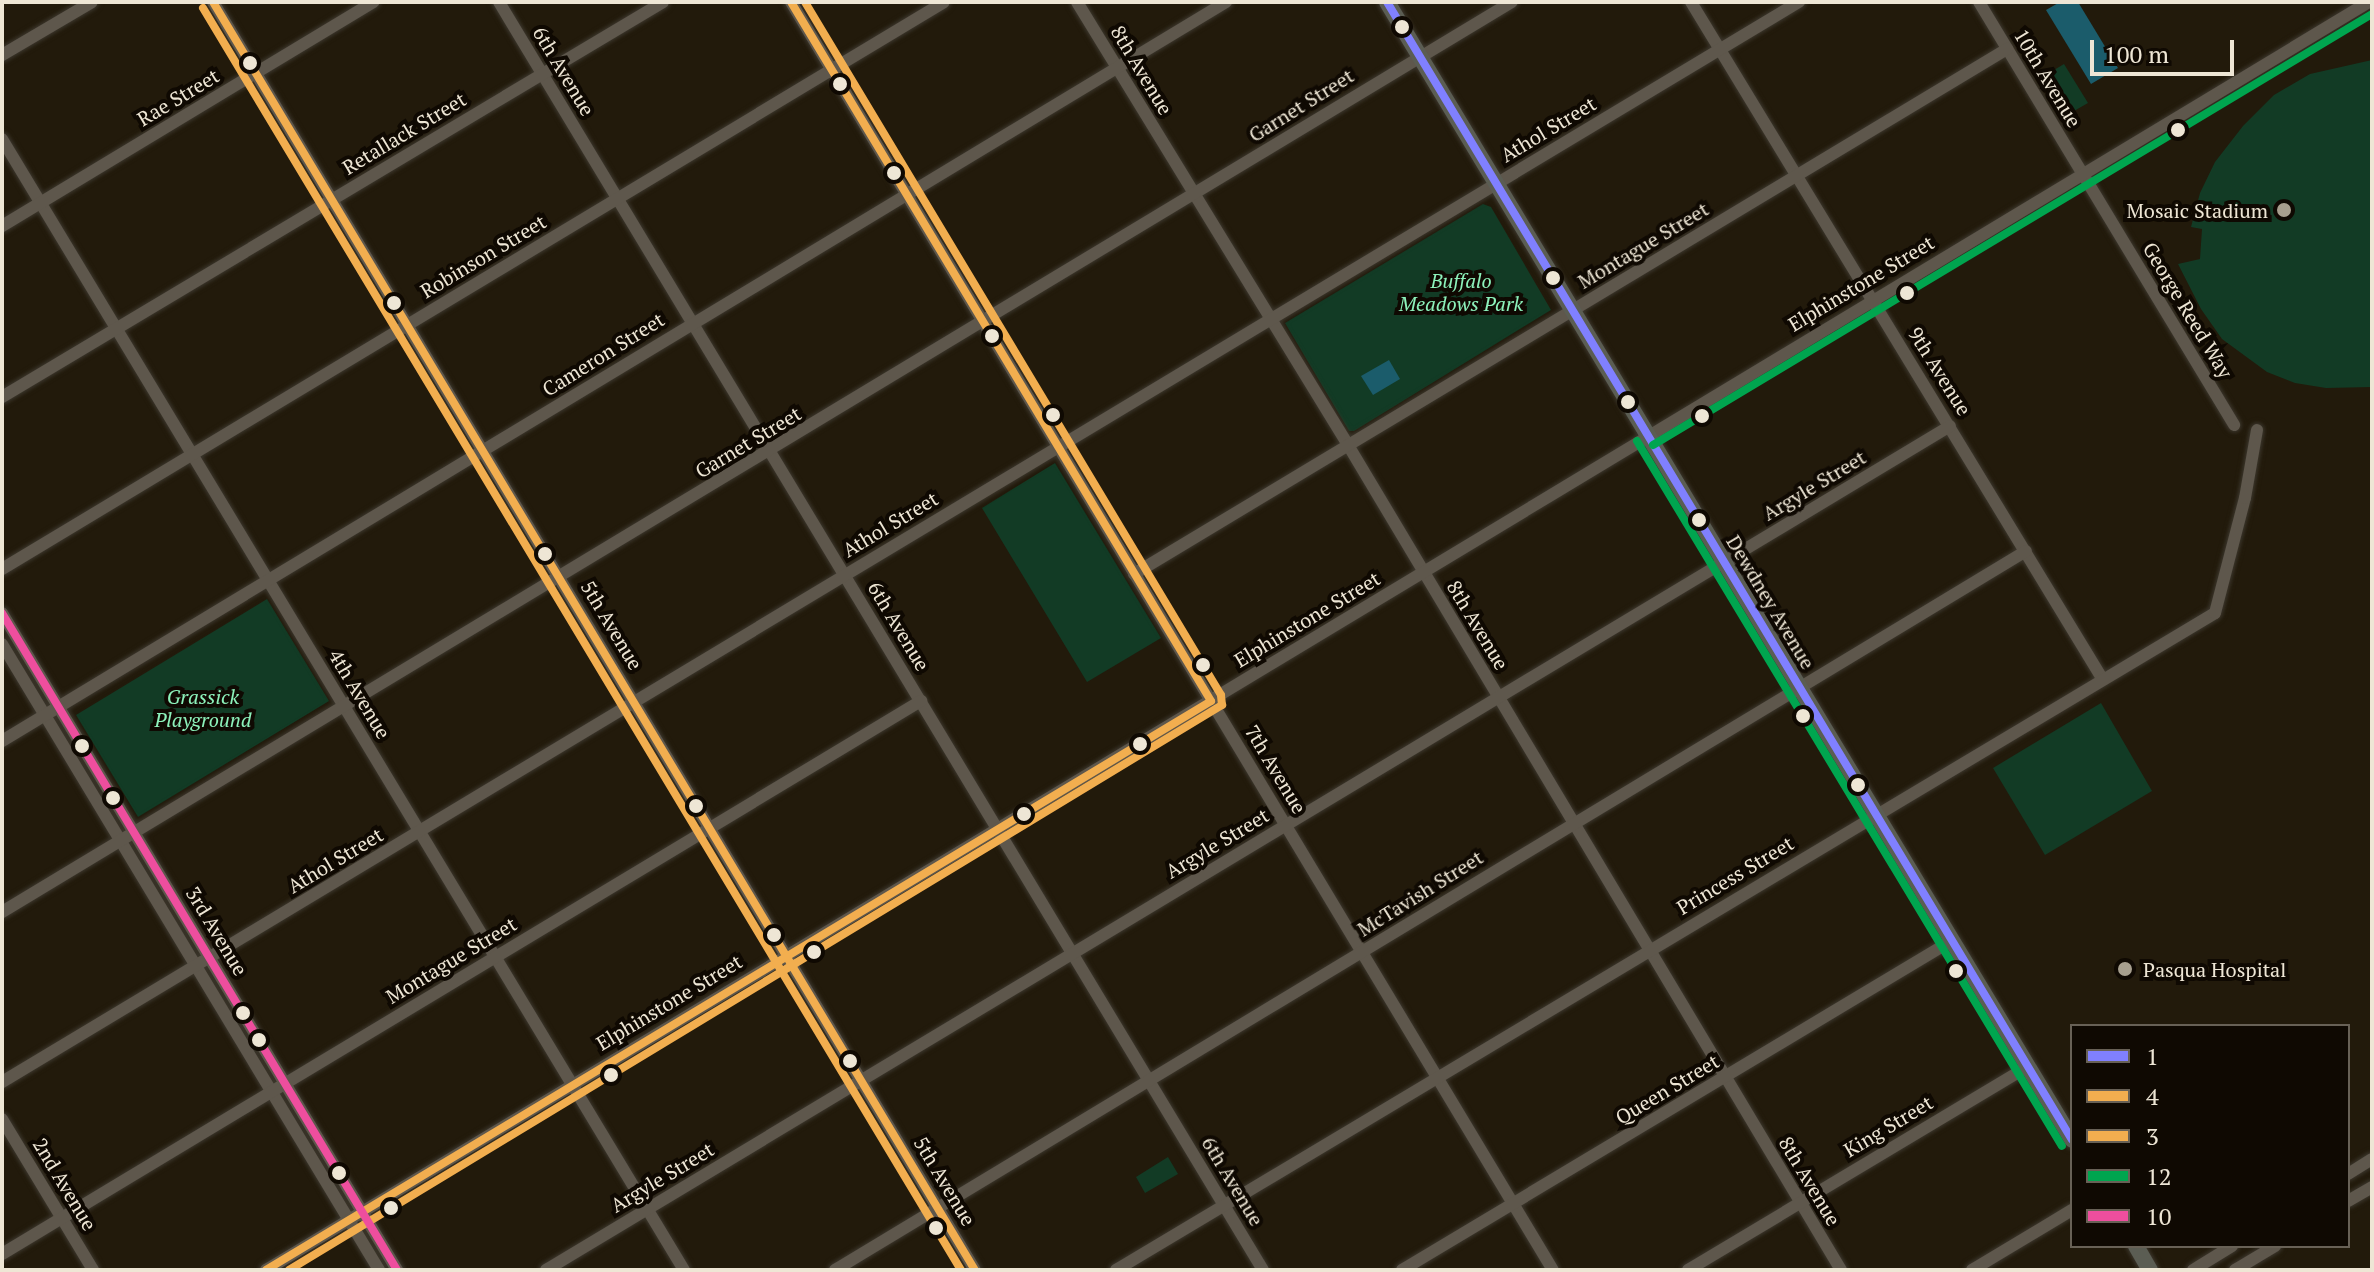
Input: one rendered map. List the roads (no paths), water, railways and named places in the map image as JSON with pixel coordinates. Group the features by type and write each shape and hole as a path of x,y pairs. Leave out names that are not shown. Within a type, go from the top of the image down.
{"main road":[{"name":"Dewdney Avenue","path":"1387,2 2070,1137"},
{"path":"2137,1248 2150,1270"}],"street":[{"path":"2,55 92,2"},
{"name":"5th Avenue","path":"213,2 975,1270"},
{"name":"Rae Street","path":"2,226 374,2"},
{"name":"6th Avenue","path":"499,2 1263,1270"},
{"name":"Retallack Street","path":"2,397 663,2"},
{"name":"7th Avenue","path":"791,2 1553,1270"},
{"name":"Robinson Street","path":"2,569 944,2"},
{"name":"8th Avenue","path":"1077,2 1348,445 1648,952 1841,1270"},
{"name":"Cameron Street","path":"2,741 905,193 1226,2"},
{"name":"Garnet Street","path":"2,912 770,452 1512,2"},
{"name":"9th Avenue","path":"1691,2 2103,680"},
{"name":"Athol Street","path":"2,1082 1799,2"},
{"name":"10th Avenue","path":"1979,2 2082,174"},
{"name":"Elphinstone Street","path":"266,1270 2369,2"},
{"name":"Montague Street","path":"1134,574 2007,49"},
{"name":"4th Avenue","path":"2,139 684,1270"},
{"name":"George Reed Way","path":"2082,174 2234,425"},
{"name":"Argyle Street","path":"546,1270 1950,426"},
{"name":"Princess Street","path":"1116,1270 2215,613 2245,498 2257,430"},
{"name":"McTavish Street","path":"835,1270 2026,551"},
{"name":"3rd Avenue","path":"2,613 397,1270"},
{"name":"3rd Avenue","path":"2,644 379,1270"},
{"name":"Montague Street","path":"2,1254 921,701"},
{"name":"Queen Street","path":"1402,1270 1951,941"},
{"name":"King Street","path":"1688,1270 2027,1067"},
{"name":"2nd Avenue","path":"2,1119 93,1270"},
{"path":"2350,1173 2372,1159"},
{"path":"2350,1200 2372,1187"},
{"path":"1972,1270 2070,1211"},
{"path":"2193,1270 2229,1248"},
{"path":"2235,1270 2272,1248"}],"water":[{"path":"2060,2 2078,2 2118,68 2091,84 2046,10"},
{"path":"1389,360 1400,379 1373,395 1361,376"}],"place":[{"name":"Mosaic Stadium","path":"2284,210"},
{"name":"Pasqua Hospital","path":"2125,969"}],"park label":[{"name":"Buffalo Meadows Park","path":"1461,292"},
{"name":"Grassick Playground","path":"203,708"}]}
